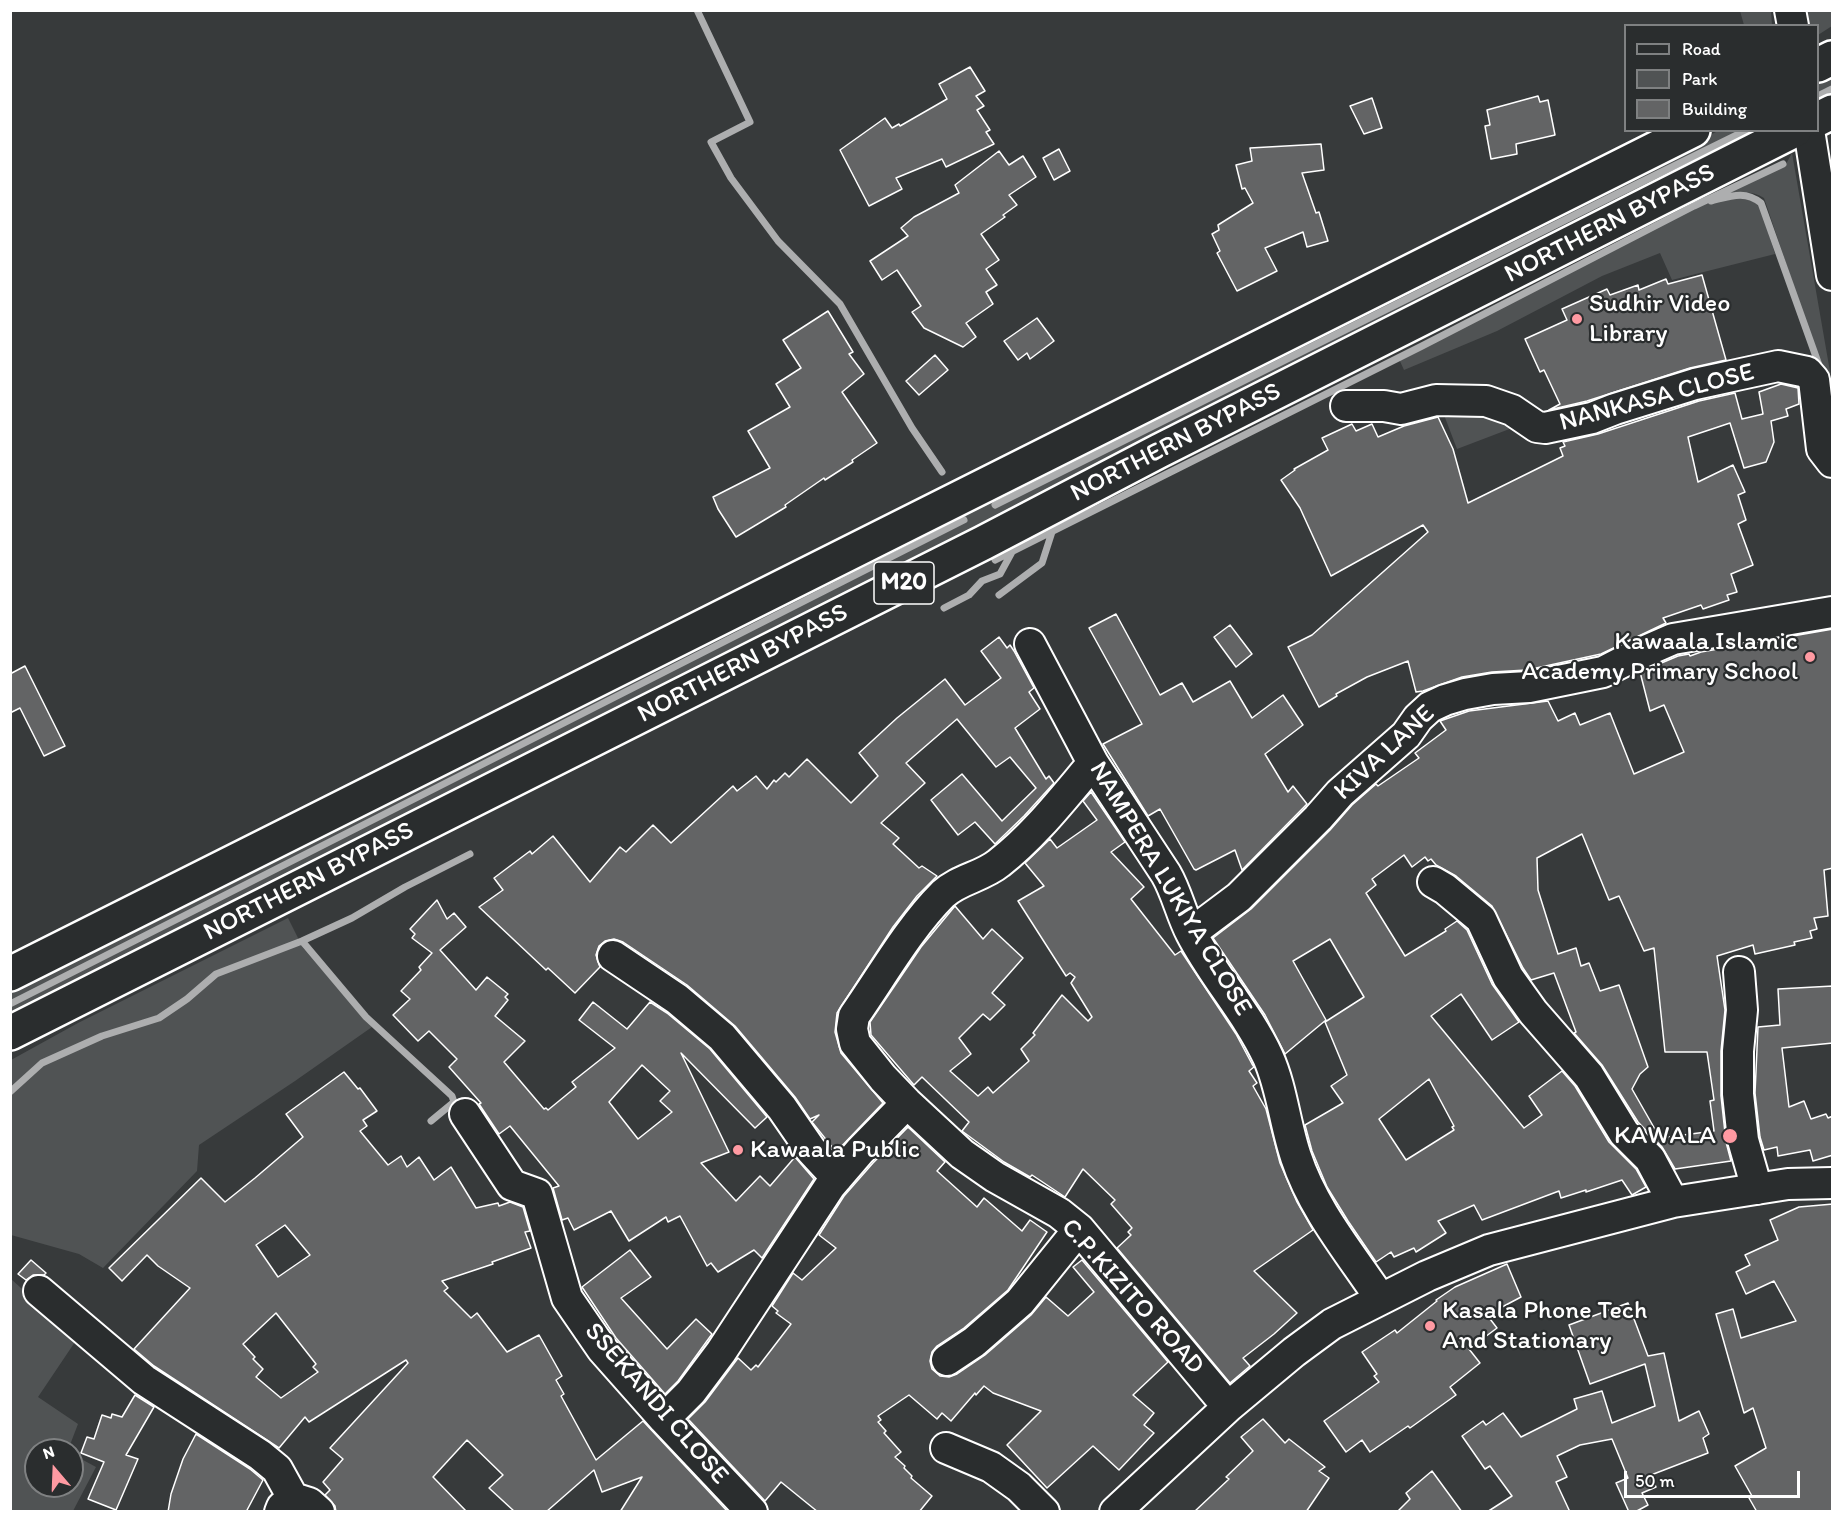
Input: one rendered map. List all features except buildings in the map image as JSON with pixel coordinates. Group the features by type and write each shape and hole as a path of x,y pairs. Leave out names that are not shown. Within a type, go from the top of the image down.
{"highway":[{"path":"1819,65 1833,58"},
{"path":"1819,119 1833,112"},
{"name":"NORTHERN BYPASS","path":"10,974 1689,132"},
{"name":"NORTHERN BYPASS","path":"10,1033 983,543 1159,451 1791,132"}],"street":[{"path":"1809,132 1833,275"},
{"name":"NANKASA CLOSE","path":"1346,406 1384,406 1401,409 1436,400 1486,401 1512,410 1537,427 1545,428 1592,418 1695,384 1778,366 1807,372 1814,380 1822,449 1833,462"},
{"name":"KIVA LANE","path":"1191,933 1244,892 1340,793 1406,735 1418,718 1430,707 1465,694 1493,689 1529,687 1603,672 1673,639 1833,612"},
{"name":"NAMPERA LUKIYA CLOSE","path":"1030,644 1093,764 1166,874 1176,892 1191,933 1251,1024 1269,1059 1296,1158 1308,1186 1380,1298"},
{"name":"C.P.KIZITO ROAD","path":"1093,764 1058,804 997,865 955,885 944,894 921,920 854,1016 852,1029 855,1043 883,1078 962,1154 995,1178 1059,1214 1080,1229 1228,1407"},
{"path":"1433,882 1481,919 1508,977 1533,1012 1589,1076 1624,1134 1650,1159 1673,1202"},
{"path":"614,956 670,994 722,1037 837,1178"},
{"path":"1739,972 1742,1010 1738,1094 1743,1140 1757,1189"},
{"path":"664,1419 691,1392 721,1352 837,1178 907,1103"},
{"name":"SSEKANDI CLOSE","path":"465,1114 512,1185 537,1194 567,1298 602,1349 752,1512"},
{"path":"1115,1512 1228,1407 1332,1324 1427,1276 1489,1250 1673,1202 1788,1184 1833,1183"},
{"path":"947,1360 974,1342 1020,1302 1080,1229"},
{"path":"39,1291 144,1380 260,1455 277,1469 297,1507"},
{"path":"946,1448 991,1467 1019,1487 1044,1512"}],"green space":[{"path":"1740,11 1771,11 1772,24 1744,24"},
{"path":"1806,11 1832,11 1832,26 1819,34 1819,24 1809,24"},
{"path":"1832,73 1832,98 1819,105 1819,80"},
{"path":"1716,132 1765,132 1030,499 11,1015 11,988 1546,215"},
{"path":"1792,153 1832,383 1832,399 1764,198 1746,193 1715,198 1786,164"},
{"path":"1750,196 1760,206 1775,254 1672,280 1660,253 1602,276 1497,331 1404,370 1399,359 1694,207 1730,197"},
{"path":"1463,403 1520,425 1457,449 1441,407"},
{"path":"288,918 303,948 372,1027 199,1145 197,1171 103,1268 79,1254 11,1235 11,1060 78,1023"},
{"path":"10,1278 77,1339 38,1397 78,1424 73,1438 24,1438 24,1498 80,1498 73,1511 11,1511"},
{"path":"84,1460 96,1467 84,1490"}],"waterway":[{"path":"697,10 750,122 711,142 731,178 778,241 840,304 912,428 942,472"},
{"path":"1819,96 1832,89"},
{"path":"995,505 1743,132"},
{"path":"995,560 1422,346 1694,206 1783,164"},
{"path":"1711,201 1743,195 1761,203 1820,368"},
{"path":"10,1004 964,520"},
{"path":"999,595 1042,563 1052,532"},
{"path":"944,608 969,595 982,581 1000,574 1012,552"},
{"path":"10,1092 42,1063 102,1036 159,1018 187,999 216,974 302,941 352,918 405,887 470,854"},
{"path":"302,941 366,1017 452,1096 454,1102 431,1121"}],"place":[{"name":"Sudhir Video Library","path":"1577,319"},
{"name":"Kawaala Islamic Academy Primary School","path":"1810,657"},
{"name":"KAWALA","path":"1730,1136"},
{"name":"Kawaala Public","path":"738,1150"},
{"name":"Kasala Phone Tech And Stationary","path":"1430,1326"}]}
